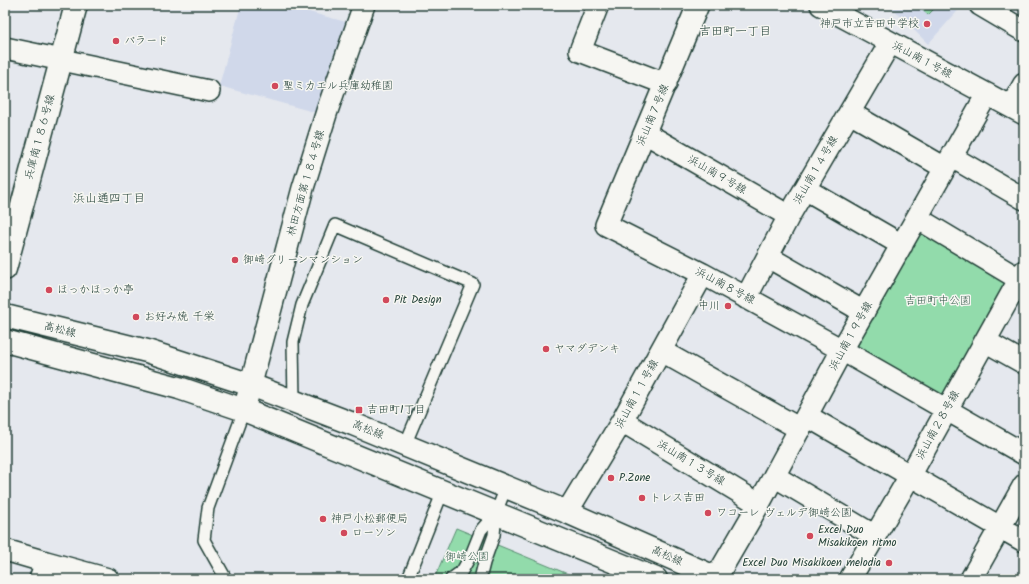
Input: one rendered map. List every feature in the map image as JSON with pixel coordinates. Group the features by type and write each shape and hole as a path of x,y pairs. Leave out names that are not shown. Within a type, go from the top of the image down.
{"main road":[{"name":"兵庫南１８６号線","path":"5,269 76,5"},
{"name":"高松線","path":"5,316 147,351 251,385 405,445 567,512 717,578"},
{"path":"5,341 180,388 244,410 656,579"}],"street":[{"name":"林田方面第１８４号線","path":"244,410 303,188 327,111 364,5"},
{"path":"598,5 580,51 666,84"},
{"name":"浜山南７号線","path":"606,225 698,5"},
{"name":"浜山南１号線","path":"821,5 890,44 1017,111"},
{"path":"980,5 1024,30"},
{"name":"浜山南１４号線","path":"746,298 789,216 890,44"},
{"path":"5,48 209,91"},
{"path":"1017,111 1024,84"},
{"name":"浜山南１９号線","path":"717,578 759,504 842,350 987,94"},
{"path":"850,113 1024,199"},
{"name":"浜山南９号線","path":"645,133 789,216"},
{"path":"805,189 902,245"},
{"path":"917,218 1022,277"},
{"name":"浜山南８号線","path":"606,225 703,274 842,350 1024,454"},
{"path":"768,257 864,312"},
{"name":"浜山南１１号線","path":"567,512 622,421 703,274"},
{"name":"浜山南２８号線","path":"850,579 876,536 1022,277"},
{"path":"985,341 1024,363"},
{"path":"661,351 910,476 1024,541"},
{"name":"浜山南１３号線","path":"622,421 759,504"},
{"path":"774,476 876,536"},
{"path":"971,579 1024,486"},
{"path":"5,550 43,570 108,579"}],"lane":[{"path":"294,402 293,342 302,305 334,225 473,284 405,445"},
{"path":"226,579 204,540 208,508 244,410"},
{"path":"480,579 494,535 496,513 506,487"},
{"path":"408,579 443,491"},
{"path":"451,579 462,571 471,555 481,530 496,513"}],"shaded area":[{"path":"241,5 283,5 346,22 321,114 219,86"},
{"name":"神戸市立吉田中学校","path":"889,5 963,5 928,44"}],"green space":[{"path":"917,5 938,5 928,15"},
{"name":"吉田町中公園","path":"921,221 1010,279 944,400 852,350"},
{"name":"御崎公園","path":"456,528 580,579 434,579"}],"place":[{"name":"神戸市立吉田中学校","path":"927,24"},
{"name":"バラード","path":"116,41"},
{"name":"聖ミカエル兵庫幼稚園","path":"275,86"},
{"name":"御崎グリーンマンション","path":"235,260"},
{"name":"ほっかほっか亭","path":"49,290"},
{"name":"Pit Design","path":"386,300"},
{"name":"中川","path":"728,306"},
{"name":"お好み焼 千栄","path":"136,317"},
{"name":"ヤマダデンキ","path":"546,349"},
{"name":"吉田町1丁目","path":"359,410"},
{"name":"P.Zone","path":"611,478"},
{"name":"トレス吉田","path":"642,498"},
{"name":"ワコーレ ヴェルデ御崎公園","path":"708,513"},
{"name":"神戸小松郵便局","path":"323,519"},
{"name":"ローソン","path":"344,533"},
{"name":"Excel Duo Misakikoen ritmo","path":"810,536"},
{"name":"Excel Duo Misakikoen melodia","path":"889,563"}],"district":[{"name":"吉田町一丁目","path":"735,31"},
{"name":"浜山通四丁目","path":"109,198"}]}
